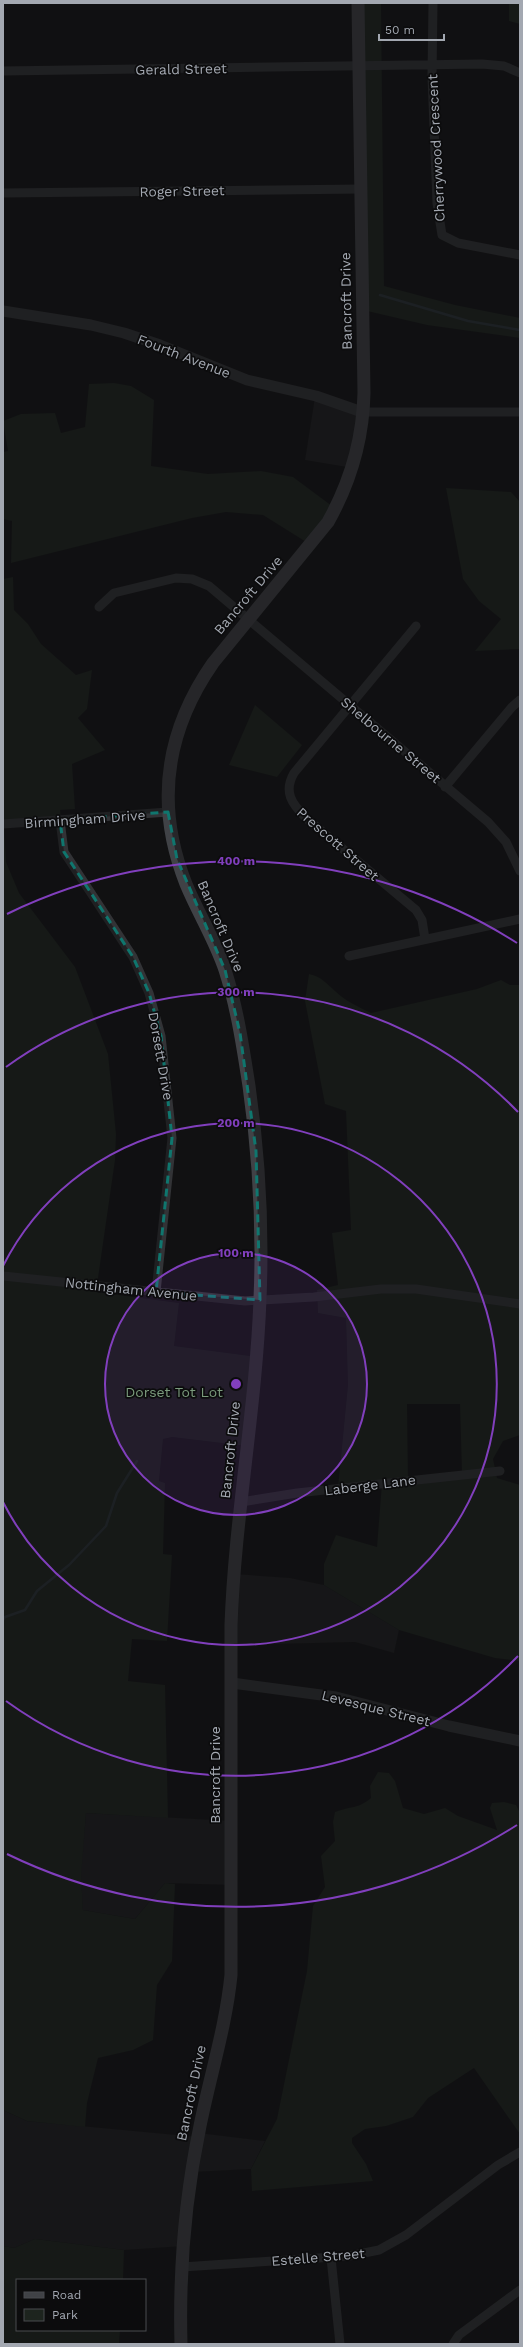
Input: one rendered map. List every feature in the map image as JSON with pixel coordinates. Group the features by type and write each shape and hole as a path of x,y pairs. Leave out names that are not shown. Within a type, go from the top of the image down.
{"main road":[{"name":"Bancroft Drive","path":"181,2344 182,2268 194,2161 231,1975 232,1594 260,1300 260,1236 253,1118 240,1033 225,970 177,859 168,812 171,761 176,735 198,685 213,663 319,535 336,508 353,469 360,438 362,412 358,3"}],"street":[{"name":"Cherrywood Crescent","path":"433,3 432,64 437,203 442,235 458,243 520,255"},
{"name":"Gerald Street","path":"3,71 493,64 520,72"},
{"name":"Roger Street","path":"3,193 361,189"},
{"name":"Fourth Avenue","path":"3,311 79,323 124,333 160,345 247,380 316,396 362,412"},
{"path":"362,412 520,412"},
{"name":"Shelbourne Street","path":"99,607 114,593 182,578 192,579 209,586 498,832 520,871"},
{"name":"Prescott Street","path":"416,626 294,772 289,783 290,797 293,804 306,818 416,910 422,920 425,939"},
{"path":"446,787 512,707 520,700"},
{"name":"Birmingham Drive","path":"3,824 168,812"},
{"name":"Dorsett Drive","path":"60,820 64,852 133,956 149,993 161,1036 172,1138 156,1292"},
{"path":"349,956 520,918"},
{"name":"Nottingham Avenue","path":"3,1276 156,1292 260,1300 381,1288 416,1289 520,1304"},
{"name":"Laberge Lane","path":"241,1502 297,1493 500,1471"},
{"name":"Levesque Street","path":"232,1683 336,1697 449,1726 520,1741"},
{"name":"Estelle Street","path":"182,2268 331,2258 363,2254 392,2244 498,2165 520,2152"},
{"path":"331,2258 340,2344"},
{"path":"453,2344 459,2334 520,2290"}],"highlighted area":[{"path":"168,812 177,859 225,970 240,1033 256,1151 260,1300 156,1292 172,1138 161,1036 149,993 133,957 64,852 60,820"}],"shaded area":[{"path":"315,397 362,412 353,468 305,460"},
{"path":"235,1574 290,1578 324,1585 399,1630 394,1653 355,1642 232,1645"},
{"path":"86,1813 232,1821 232,1885 165,1883 135,1919 83,1910 80,1877"},
{"path":"3,2110 27,2121 198,2137 199,2133 265,2141 251,2169 192,2172 184,2246 124,2250 35,2239 14,2248 3,2246"}],"green space":[{"path":"359,3 381,3 384,286 455,305 520,318 520,338 427,325 363,310"},
{"path":"509,3 520,3 520,24 509,21"},
{"path":"114,383 131,386 154,400 151,466 208,474 261,471 293,477 336,509 311,545 263,515 226,512 192,518 11,563 12,521 3,519 3,452 8,451 3,421 21,414 55,413 61,433 85,427 89,384"},
{"path":"446,488 511,492 520,502 520,649 475,651 501,619 479,601 463,579"},
{"name":"Dorset Tot Lot","path":"13,577 14,610 28,624 41,644 76,675 92,670 87,709 78,718 105,750 72,764 75,809 60,810 61,819 4,824 6,862 19,893 75,967 108,1054 116,1134 115,1160 96,1292 179,1303 174,1346 257,1357 247,1446 172,1437 163,1439 159,1481 165,1483 163,1554 172,1555 167,1641 132,1639 128,1681 165,1685 168,1818 86,1813 81,1877 83,1910 135,1919 165,1883 175,1884 172,1961 157,1985 153,2040 133,2050 98,2058 87,2103 85,2127 27,2121 3,2110 3,579"},
{"path":"255,705 302,745 277,777 229,765"},
{"path":"309,974 321,979 352,1004 371,1013 477,989 501,980 510,985 520,985 520,1435 503,1441 493,1459 497,1478 520,1485 520,1661 495,1658 399,1630 324,1585 324,1564 336,1535 377,1547 382,1483 338,1488 348,1385 346,1318 318,1313 317,1290 338,1285 332,1233 351,1230 346,1111 325,1104 305,1001","holes":["407,1404 460,1404 462,1474 408,1479"]},
{"path":"378,1772 389,1773 395,1781 403,1808 424,1814 445,1808 458,1816 497,1830 490,1808 492,1803 504,1802 516,1805 520,1813 520,2134 474,2068 428,2098 413,2117 386,2126 365,2129 352,2138 352,2143 366,2164 373,2181 252,2191 251,2169 277,2119 307,1971 313,1906 325,1887 321,1856 335,1841 333,1822 335,1812 358,1806 371,1798 370,1786"},
{"path":"35,2239 124,2250 123,2279 16,2279 16,2331 120,2331 119,2344 3,2344 3,2246 14,2248"}],"waterway":[{"path":"380,295 468,321 520,330"},
{"path":"3,1620 5,1617 25,1610 37,1591 69,1565 106,1526 117,1493 137,1461"}]}
